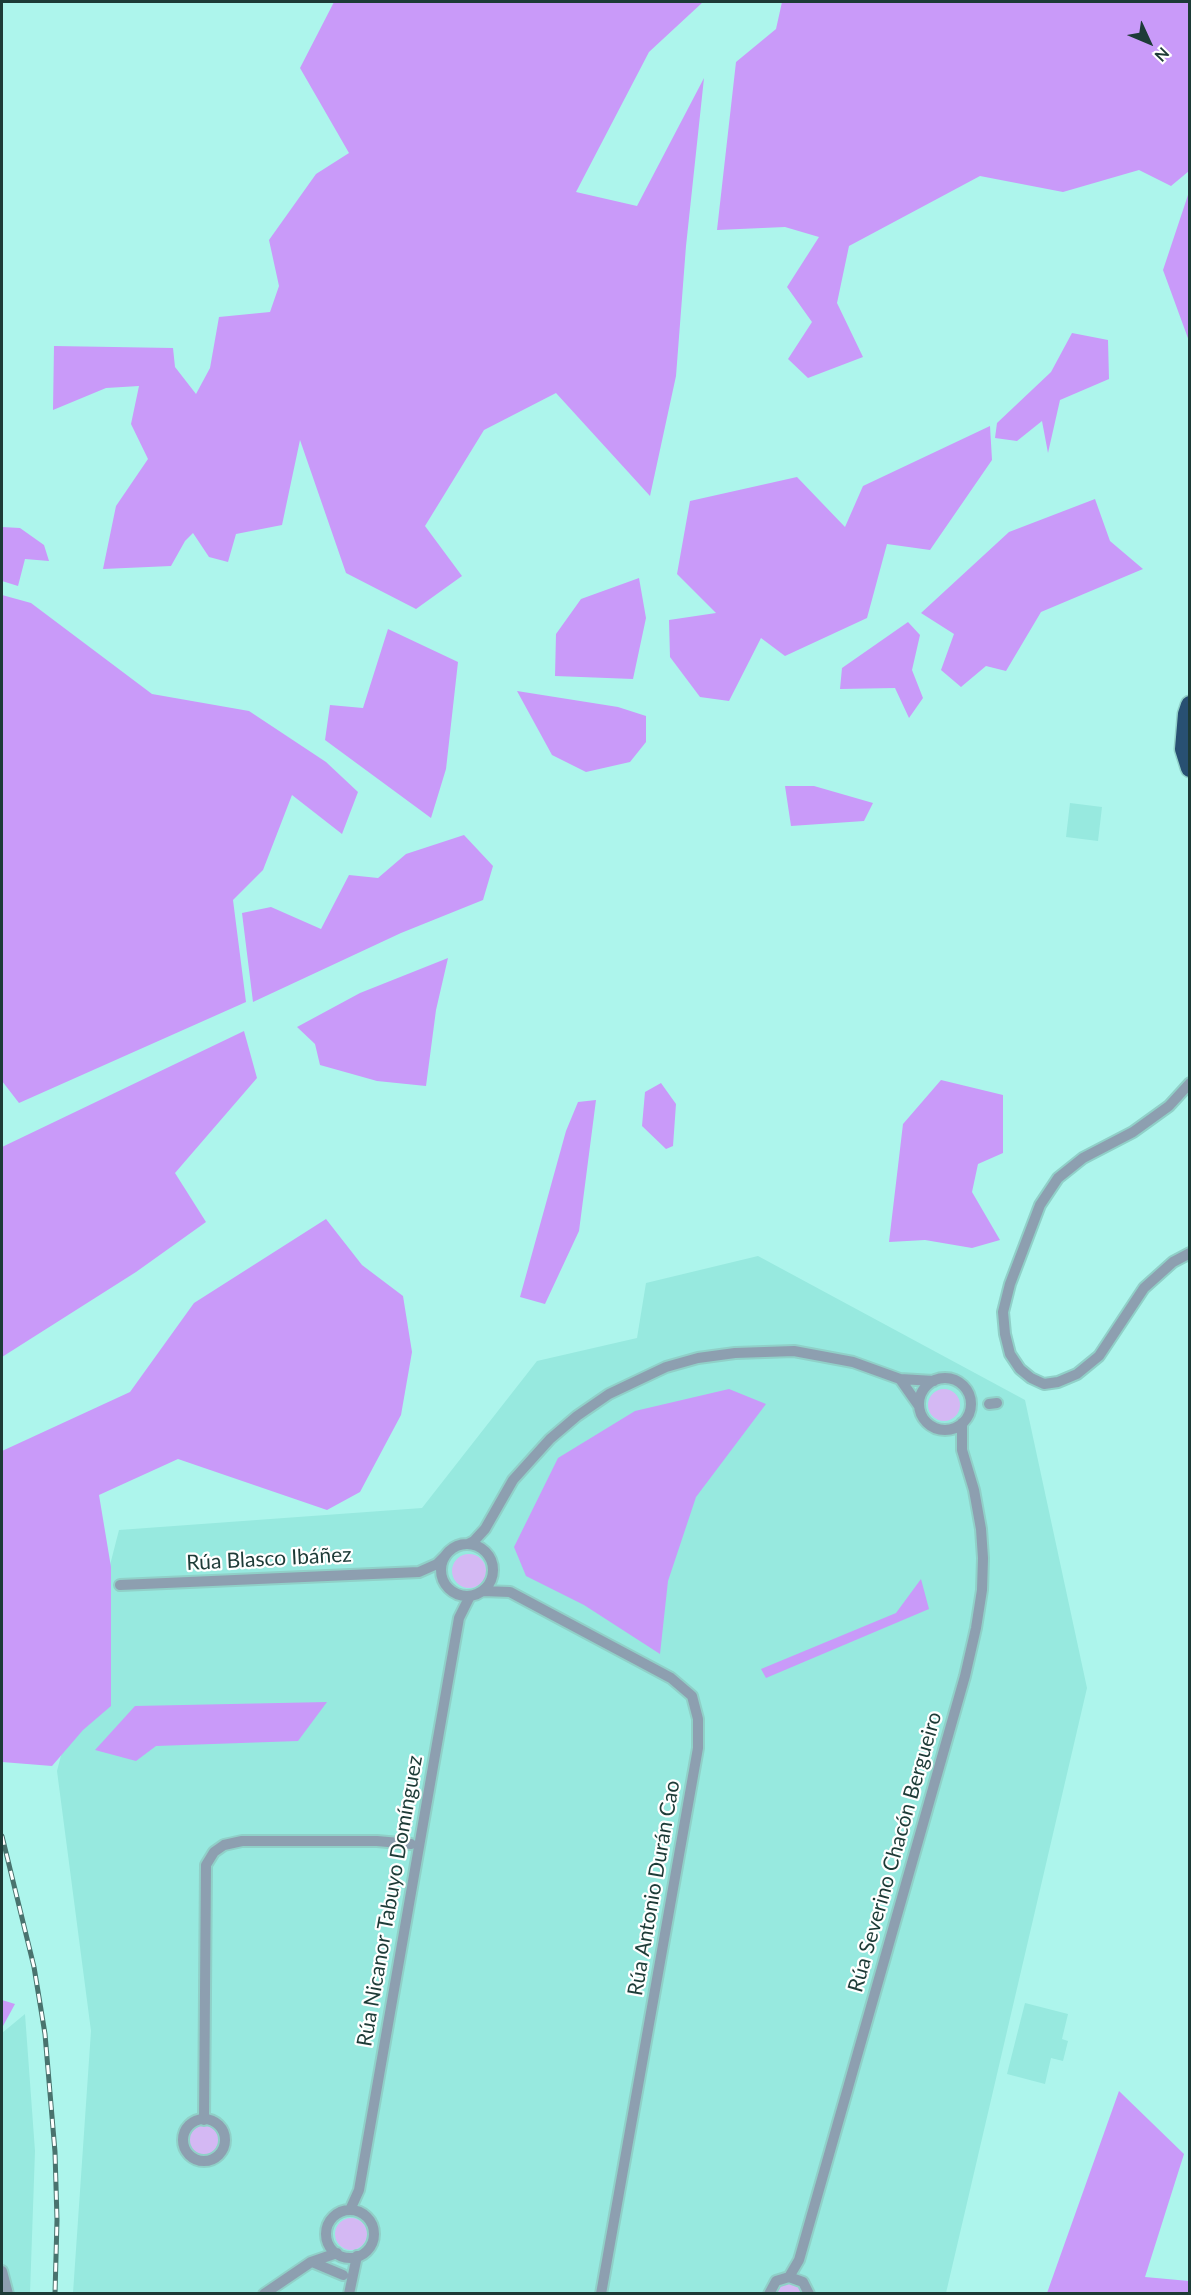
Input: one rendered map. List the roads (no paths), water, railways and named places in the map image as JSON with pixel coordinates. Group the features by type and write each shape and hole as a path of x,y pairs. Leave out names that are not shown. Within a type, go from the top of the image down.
{"highway":[{"path":"1190,705 1184,735 1184,750 1190,768"}],"street":[{"path":"1190,1083 1160,1113 1133,1132 1083,1158 1058,1178 1040,1205 1010,1284 1003,1312 1010,1354 1020,1369 1031,1378 1044,1384 1058,1382 1077,1374 1099,1356 1144,1288 1173,1262 1190,1253"},
{"path":"451,1590 441,1572 445,1556 455,1547 474,1541 485,1529 513,1480 550,1439 577,1416 609,1394 666,1367 698,1358 735,1353 794,1351 853,1362 900,1379 948,1378 965,1388 970,1406 967,1416 962,1423 949,1430 932,1427 921,1414 919,1406 900,1379"},
{"path":"919,1406 922,1391 934,1380"},
{"name":"Rúa Severino Chacón Bergueiro","path":"962,1423 962,1450"},
{"name":"Rúa Severino Chacón Bergueiro","path":"769,2294 776,2282 789,2277 799,2260 965,1676 976,1628 983,1565 981,1529 974,1490 962,1450 949,1430"},
{"path":"485,1529 487,1553"},
{"path":"419,1572 436,1579 451,1590 470,1596 483,1591 491,1582 494,1571 492,1560 478,1547 468,1544"},
{"name":"Rúa Blasco Ibáñez","path":"120,1585 419,1572 437,1564 445,1556"},
{"name":"Rúa Antonio Durán Cao","path":"494,1571 510,1592 671,1678 692,1696 698,1719 699,1748 601,2294"},
{"name":"Rúa Nicanor Tabuyo Domínguez","path":"451,1590 459,1618"},
{"name":"Rúa Antonio Durán Cao","path":"483,1591 510,1592"},
{"name":"Rúa Nicanor Tabuyo Domínguez","path":"350,2210 358,2190 459,1618 470,1596"},
{"path":"204,2120 206,1865 214,1852 224,1845 242,1841 377,1841 411,1844"},
{"name":"Rúa Nicanor Tabuyo Domínguez","path":"358,2190 368,2218"},
{"path":"264,2294 311,2262 340,2255 357,2256 368,2249 374,2237 372,2224 368,2218 357,2211 350,2210 343,2211 332,2218 328,2224 326,2237 311,2262"},
{"path":"326,2237 328,2243 340,2255 343,2275 349,2290"},
{"path":"349,2290 357,2264 357,2256"},
{"name":"Rúa Severino Chacón Bergueiro","path":"799,2260 802,2282"},
{"path":"311,2262 343,2275"},
{"path":"2,2271 8,2294"},
{"path":"789,2277 802,2282 809,2294"}],"railway":[{"path":"2,1836 34,1967 45,2034 55,2152 57,2220 55,2294"}]}
